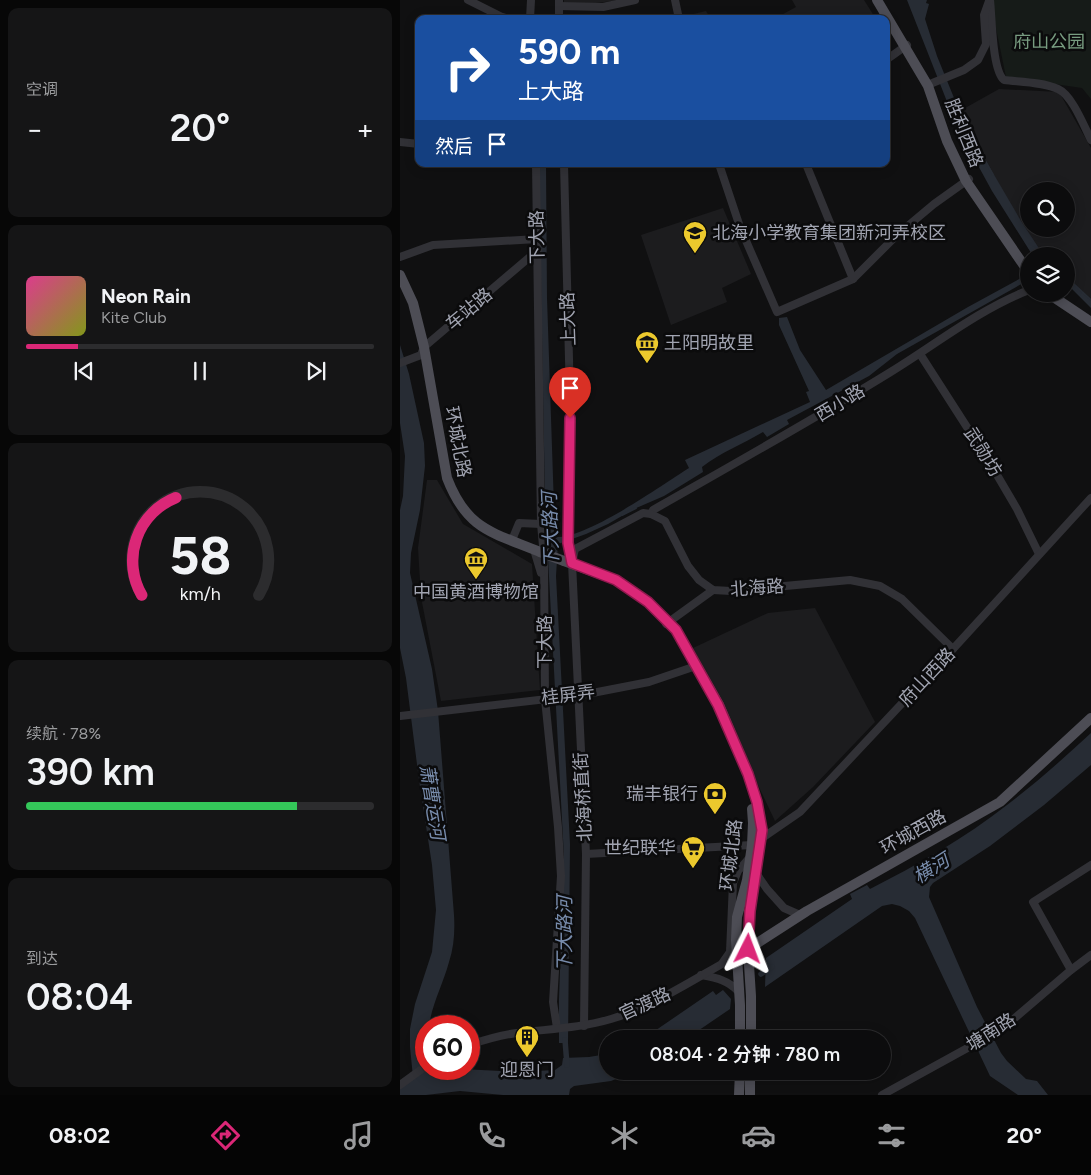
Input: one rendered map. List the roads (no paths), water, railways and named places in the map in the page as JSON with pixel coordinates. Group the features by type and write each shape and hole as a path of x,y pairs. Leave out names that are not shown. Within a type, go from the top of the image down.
{"main road":[{"name":"胜利西路","path":"877,0 886,15"},
{"name":"胜利西路","path":"881,0 889,15"},
{"name":"胜利西路","path":"890,17 928,86 947,141 968,180 1020,258"},
{"name":"胜利西路","path":"890,21 906,46 934,82 951,138 968,180"},
{"name":"环城北路","path":"400,274 413,303 419,354 447,478 454,498 468,517 480,526 538,554"},
{"name":"环城北路","path":"400,284 409,304 444,479 452,499 466,519 478,530 490,537 616,580 648,602 667,624 676,630 694,666 718,705 748,774 757,802 762,830 750,857 747,880 737,917 736,940 740,1030"},
{"path":"1061,302 1091,322"},
{"path":"1070,302 1091,316"},
{"name":"环城西路","path":"738,956 800,915 1000,802 1091,718"},
{"name":"环城北路","path":"750,1030 751,996 748,949 750,911 756,873 757,842"},
{"path":"739,1095 740,1080"},
{"path":"750,1080 750,1095"}],"street":[{"path":"468,0 498,15"},
{"path":"530,15 531,0"},
{"path":"559,3 603,7 635,0"},
{"path":"675,0 678,15"},
{"path":"934,82 964,70 982,55 986,44 984,15 990,0"},
{"path":"990,0 993,40 1000,76 1004,80 1058,89 1070,100 1091,140"},
{"path":"890,57 906,46"},
{"path":"400,142 415,144"},
{"name":"下大路","path":"536,167 545,699 561,876 553,1002 557,1028"},
{"name":"上大路","path":"564,167 571,437 568,564"},
{"path":"720,167 740,227 777,312 853,279 934,204 968,180"},
{"path":"807,167 853,279"},
{"path":"400,257 433,245 537,239"},
{"name":"车站路","path":"400,363 419,354 538,250"},
{"name":"西小路","path":"651,514 653,510 818,417 920,354 957,328 1020,294"},
{"name":"武勋坊","path":"920,354 990,463 1039,554"},
{"name":"府山西路","path":"757,842 800,812 1091,498"},
{"path":"568,564 575,549 642,513 651,514"},
{"name":"北海路","path":"651,514 665,521 688,566 699,580 712,590 730,591 850,580 880,586 902,599 953,649"},
{"path":"512,540 519,524 541,524"},
{"path":"538,554 544,584"},
{"name":"北海桥直街","path":"568,564 578,695 586,854 584,1026"},
{"path":"667,624 712,590"},
{"name":"桂屏弄","path":"400,716 578,695 649,682 694,666"},
{"path":"586,854 757,842"},
{"path":"720,965 730,952 733,883 738,871 750,857"},
{"path":"1071,970 1033,902 1091,865"},
{"path":"756,873 784,908 800,915"},
{"name":"官渡路","path":"480,1041 515,1033 584,1026 612,1019 644,1007 738,956"},
{"name":"塘南路","path":"882,1095 1002,1029 1071,970 1091,956"},
{"path":"702,975 724,980 733,985 739,992"},
{"path":"400,1085 415,1074"}],"water":[{"path":"907,0 927,0 926,3 929,4 925,19 937,56 965,125 1020,219 1020,235 992,191 957,127"},
{"name":"下大路河","path":"539,167 546,167 547,298 555,537 585,530 604,521 689,468 685,460 810,402 806,392 809,391 779,325 779,318 787,317 800,350 826,390 1020,279 1020,285 897,354 869,376 787,420 789,424 767,437 763,432 724,452 702,467 703,472 664,496 586,534 558,544 556,576 570,844 568,1043 559,1043 564,857 545,502"},
{"path":"1021,237 1032,237 1038,247 1027,247"},
{"path":"1075,286 1091,301 1091,308 1075,292"},
{"name":"萧曹运河","path":"400,345 409,374 424,443 425,466 420,510 411,553 410,573 432,669 438,711 454,921 454,939 451,956 432,1015 415,1015 415,1080 480,1080 480,1070 517,1072 555,1070 562,1065 563,1058 599,1055 599,1080 614,1080 574,1086 570,1089 569,1095 503,1095 460,1091 426,1095 400,1095 400,1082 413,1077 410,1029 415,1004 432,952 436,910 432,865 406,678 400,648 400,510 403,496 405,456 400,423"},
{"path":"1091,733 1091,765 1044,805 990,846 933,883 930,887 929,897 977,1007 1001,1053 1026,1079 1037,1081 1048,1095 1018,1095 990,1076 915,918 909,911 900,906 892,904 882,906 765,987 766,958 852,899 850,894 867,885 870,889 888,880 923,861 974,829 1029,788"},
{"path":"723,990 731,999 730,1009 699,1030 656,1030 713,991 716,995"}],"waterway":[{"path":"983,157 993,175"},
{"path":"1075,285 1091,300"},
{"path":"622,515 636,508"},
{"name":"横河","path":"761,974 772,967"},
{"path":"565,1040 567,1065"}],"place":[{"name":"北海小学教育集团新河弄校区","path":"695,254"},
{"name":"王阳明故里","path":"647,364"},
{"name":"中国黄酒博物馆","path":"476,580"},
{"name":"瑞丰银行","path":"715,815"},
{"name":"世纪联华","path":"693,869"},
{"name":"迎恩门","path":"527,1058"}],"park label":[{"name":"府山公园","path":"1049,42"}]}
